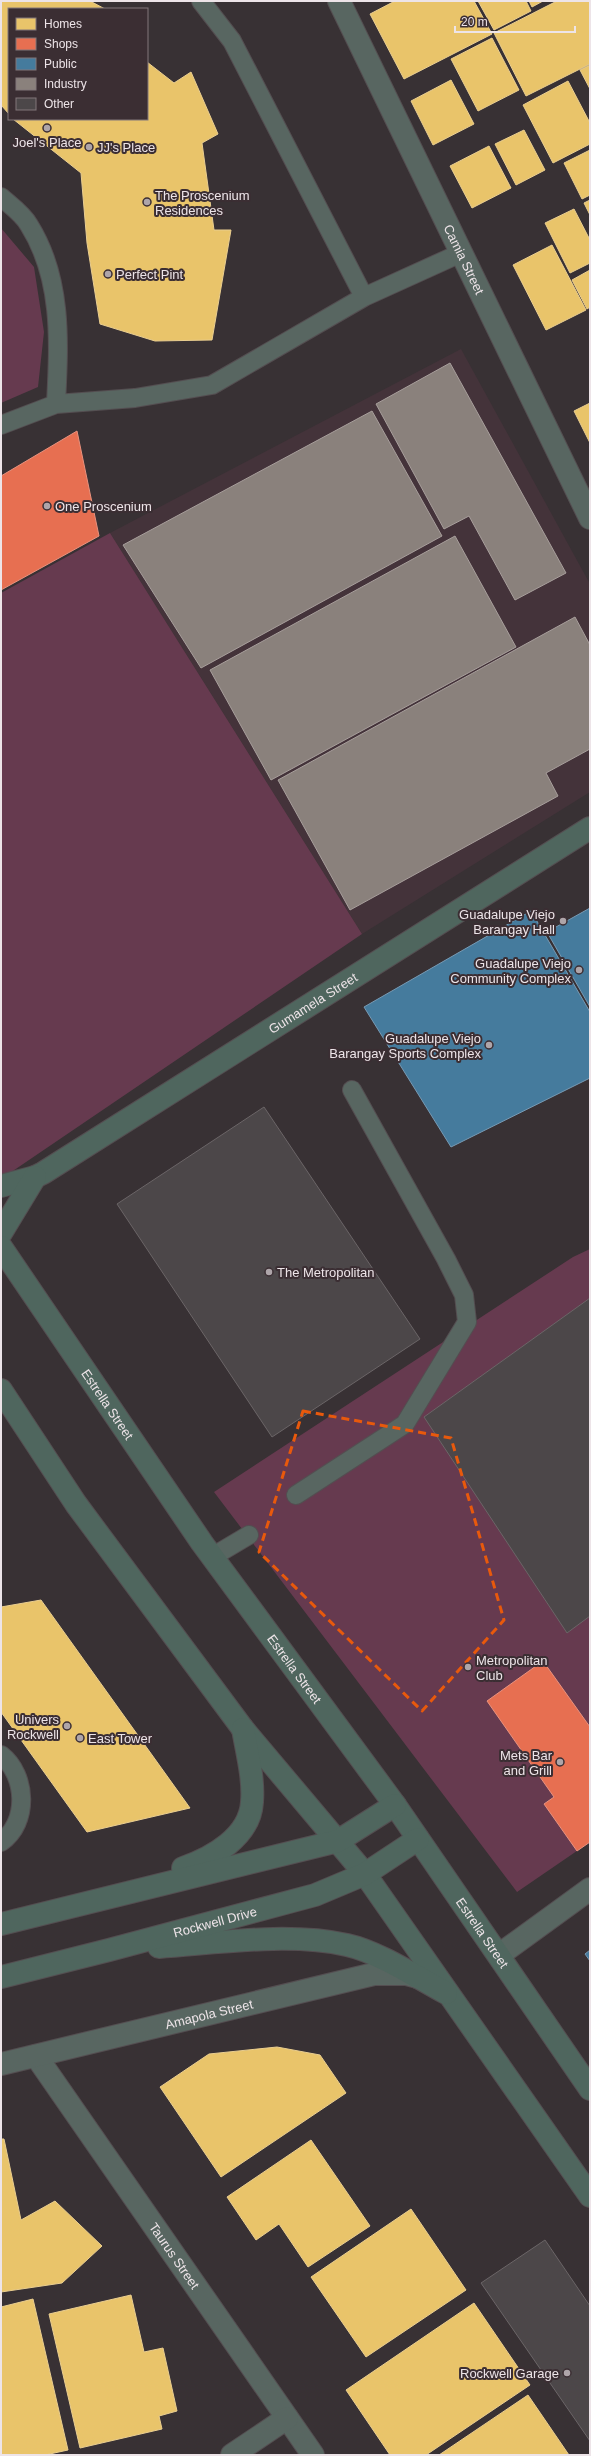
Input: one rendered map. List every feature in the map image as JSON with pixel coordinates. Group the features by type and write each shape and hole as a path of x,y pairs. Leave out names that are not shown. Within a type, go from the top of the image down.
{"main road":[{"name":"Gumamela Street","path":"1,1186 35,1177 590,828"},
{"name":"Gumamela Street","path":"1,1233 35,1177"},
{"name":"Estrella Street","path":"1,1247 212,1557 395,1805 590,2089"},
{"path":"1,1390 76,1504 243,1729 365,1874 590,2196"},
{"path":"103,1900 207,1860 229,1845 247,1821 252,1803 243,1729"},
{"path":"1,1924 338,1841 395,1805"},
{"name":"Rockwell Drive","path":"1,1977 315,1895 365,1874 418,1839"},
{"path":"109,1950 284,1939 348,1945 385,1960 450,1996"}],"street":[{"name":"Camia Street","path":"339,1 590,518"},
{"path":"499,1955 590,1889"},
{"name":"Amapola Street","path":"1,2064 374,1974 406,1974 417,1977"},
{"name":"Taurus Street","path":"36,2056 313,2455"},
{"path":"232,2455 287,2418"}],"lane":[{"path":"201,1 232,41 364,297"},
{"path":"1,197 29,224 47,260 55,301 60,340 56,404"},
{"path":"1,425 56,404 135,398 212,385 364,297 461,253"},
{"path":"296,1495 405,1424 467,1322 464,1295 446,1259 352,1090"},
{"path":"212,1557 249,1535"},
{"path":"1,1755 15,1772 21,1789 22,1808 15,1826 1,1842"}],"highlighted area":[{"path":"303,1411 451,1438 504,1620 422,1711 259,1552"}],"shaded area":[{"path":"1,228 34,267 44,332 38,387 1,403"},
{"path":"461,349 590,584 590,792 362,934 110,533"},
{"path":"110,533 362,934 1,1179 1,593"},
{"name":"Metropolitan Club","path":"590,1249 590,1842 517,1892 214,1492 573,1257"}],"building: Homes":[{"path":"1,1 90,1 103,8 8,8 8,113 1,105"},
{"path":"395,1 474,1 492,34 404,79 370,14"},
{"path":"478,1 526,1 531,11 494,30"},
{"path":"529,1 543,1 532,7"},
{"path":"557,1 590,1 590,64 526,96 494,33"},
{"path":"492,38 519,90 478,111 451,59"},
{"name":"The Proscenium Residences","path":"148,63 174,83 191,72 218,134 202,143 214,230 231,230 212,340 155,341 100,324 87,243 81,173 14,120 148,120"},
{"path":"590,65 590,89 580,70"},
{"path":"451,80 474,124 433,145 411,101"},
{"path":"568,81 590,123 590,144 553,163 523,105"},
{"path":"524,130 545,170 516,185 495,144"},
{"path":"489,146 511,188 472,208 450,166"},
{"path":"590,150 590,195 582,199 564,163"},
{"path":"590,200 590,215 584,203"},
{"path":"574,209 590,240 590,263 570,273 545,223"},
{"path":"552,245 586,310 546,330 513,265"},
{"path":"590,270 590,307 587,309 572,280"},
{"path":"590,403 590,443 574,411"},
{"name":"East Tower","path":"41,1600 190,1808 87,1832 1,1712 1,1607"},
{"path":"277,2047 320,2055 346,2093 221,2177 160,2087 209,2054"},
{"path":"1,2139 4,2139 21,2220 55,2201 102,2246 62,2283 1,2292"},
{"path":"311,2140 370,2226 308,2267 279,2224 256,2240 227,2197"},
{"path":"411,2209 466,2290 366,2357 311,2277"},
{"path":"131,2295 144,2352 163,2348 177,2411 159,2416 162,2429 80,2448 49,2314"},
{"path":"33,2299 68,2450 45,2455 1,2455 1,2307"},
{"path":"474,2303 530,2385 426,2455 390,2455 346,2390"},
{"path":"528,2395 569,2455 439,2455"}],"building: Shops":[{"name":"One Proscenium","path":"77,431 99,536 1,590 1,476"},
{"name":"Mets Bar and Grill","path":"543,1661 590,1727 590,1842 577,1851 544,1804 554,1797 487,1701"}],"building: Public":[{"name":"Guadalupe Viejo Community Complex","path":"590,908 590,1007 547,932"},
{"name":"Guadalupe Viejo Barangay Sports Complex","path":"531,911 590,1012 590,1078 451,1147 364,1007"},
{"path":"590,1950 590,1961 585,1954"}],"building: Industry":[{"path":"450,363 566,573 515,600 469,516 444,529 376,404"},
{"path":"372,411 442,536 201,668 123,545"},
{"path":"455,536 516,647 271,780 210,670"},
{"path":"575,617 590,645 590,749 546,773 558,796 350,910 278,780"}],"building: Other":[{"name":"The Metropolitan","path":"264,1107 420,1339 272,1437 117,1204"},
{"path":"590,1298 590,1616 567,1633 424,1417"},
{"name":"Rockwell Garage","path":"545,2240 590,2306 590,2441 481,2283"}],"place":[{"name":"Joel's Place","path":"47,128"},
{"name":"JJ's Place","path":"89,147"},
{"name":"The Proscenium Residences","path":"147,202"},
{"name":"Perfect Pint","path":"108,274"},
{"name":"One Proscenium","path":"47,506"},
{"name":"Guadalupe Viejo Barangay Hall","path":"563,921"},
{"name":"Guadalupe Viejo Community Complex","path":"579,970"},
{"name":"Guadalupe Viejo Barangay Sports Complex","path":"489,1045"},
{"name":"The Metropolitan","path":"269,1272"},
{"name":"Metropolitan Club","path":"468,1667"},
{"name":"Univers Rockwell","path":"67,1726"},
{"name":"East Tower","path":"80,1738"},
{"name":"Mets Bar and Grill","path":"560,1762"},
{"name":"Rockwell Garage","path":"567,2373"}]}
